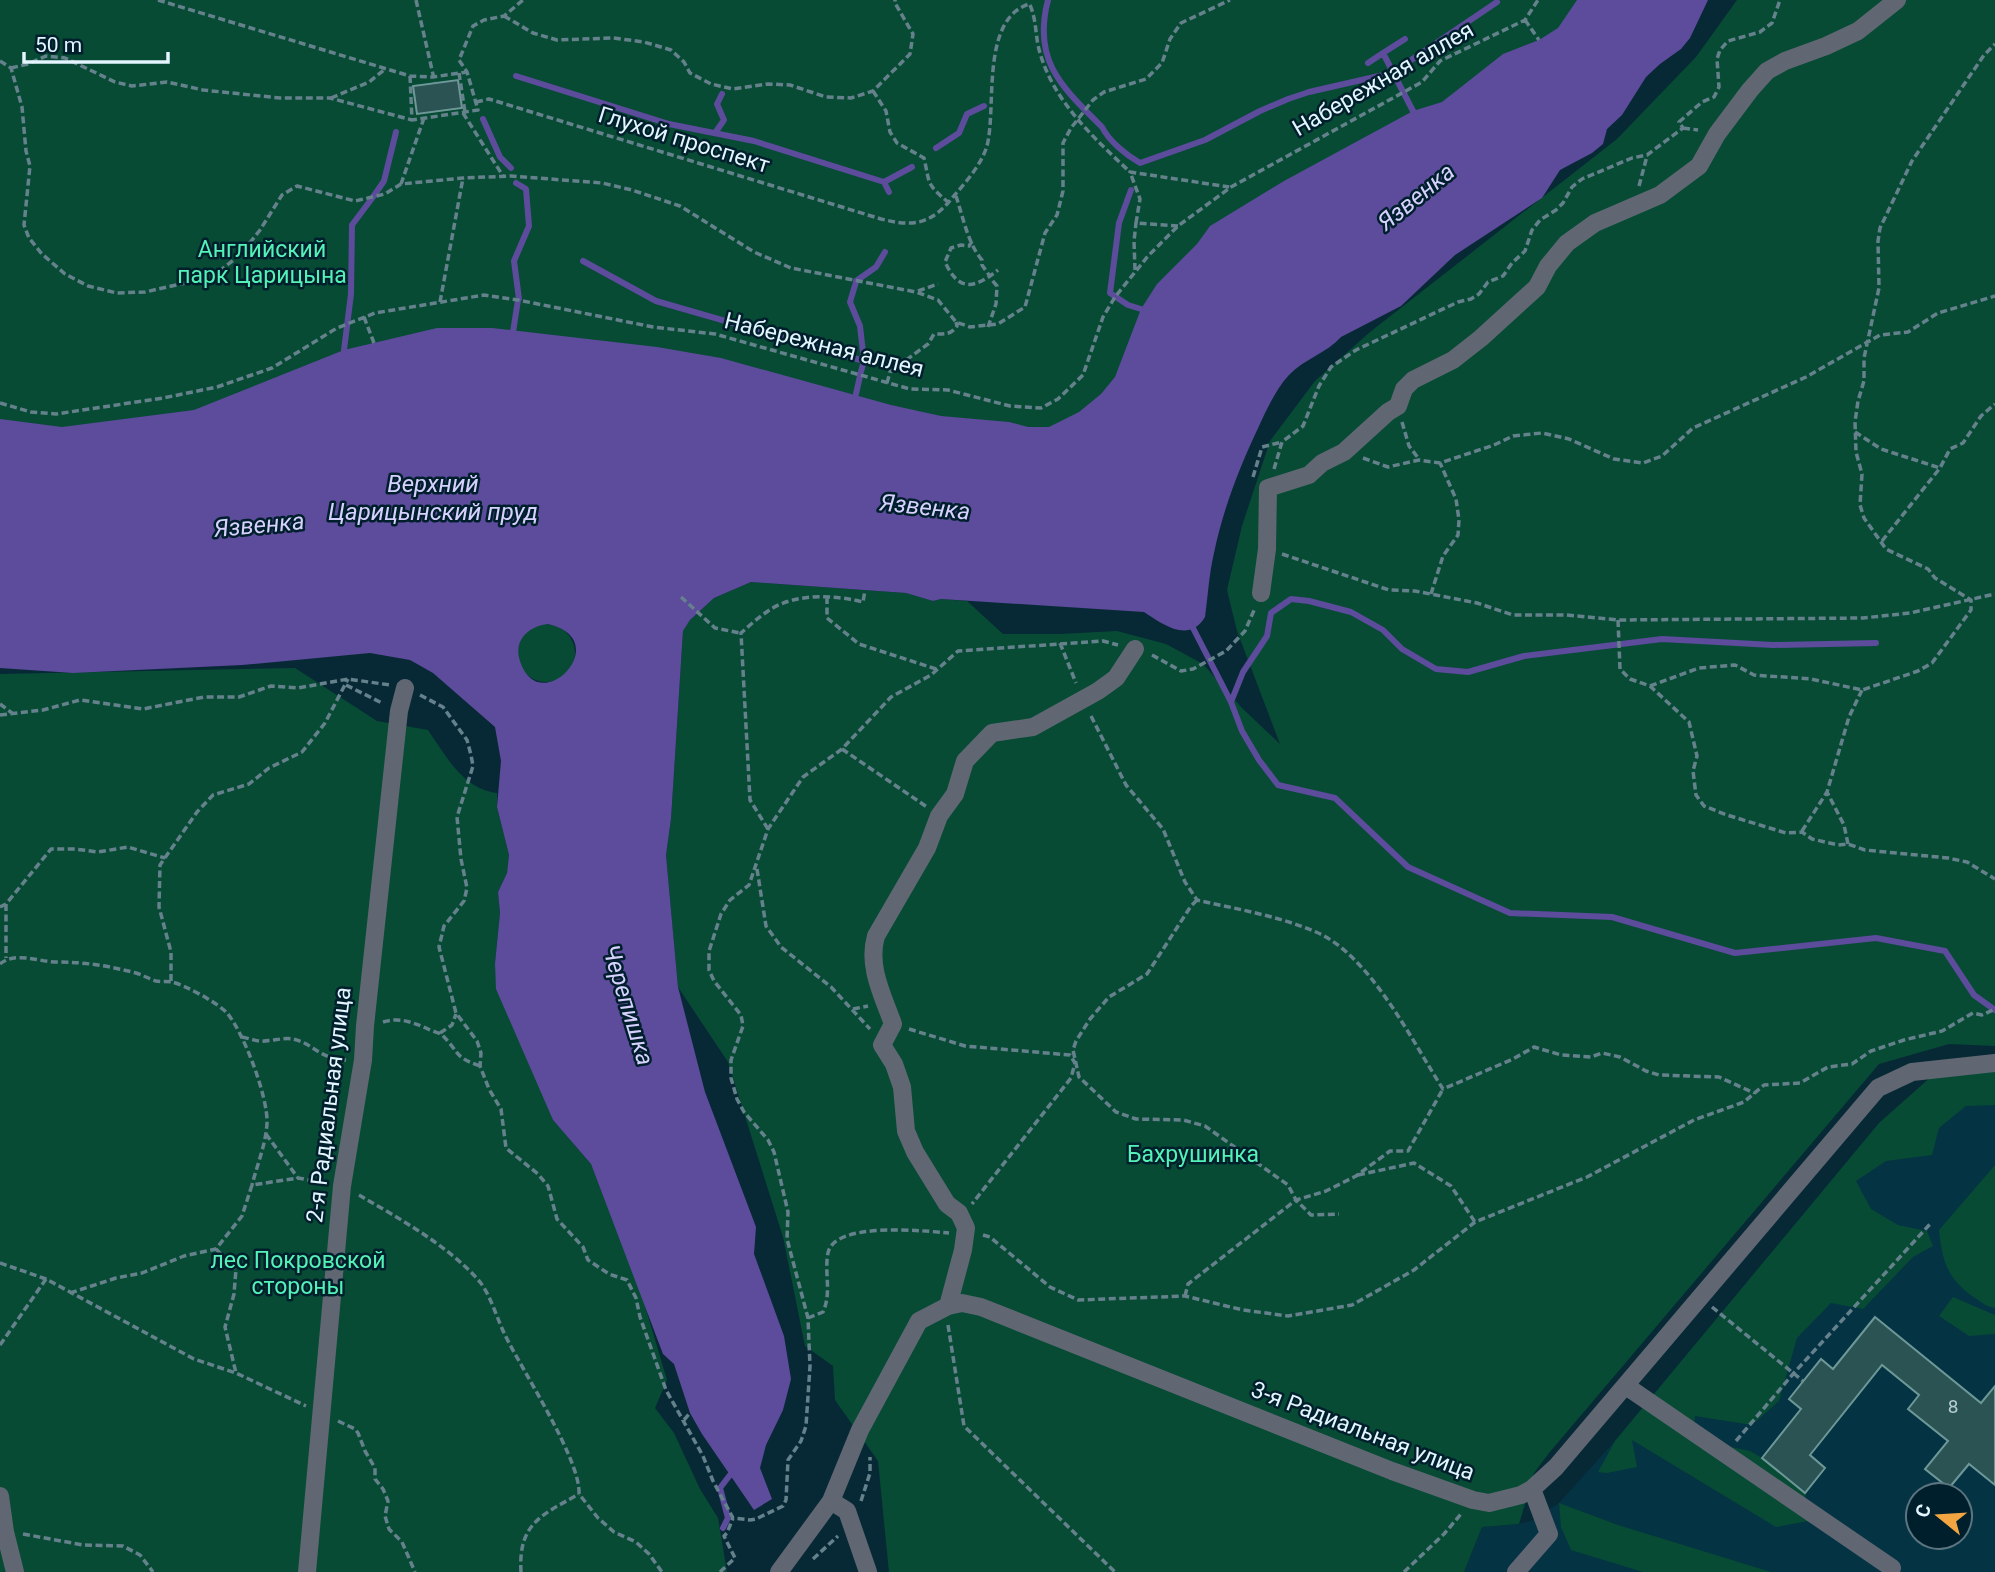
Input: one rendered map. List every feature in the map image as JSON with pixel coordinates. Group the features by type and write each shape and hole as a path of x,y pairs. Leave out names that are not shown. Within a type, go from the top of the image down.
{"street":[{"path":"1261,593 1267,549 1268,488 1309,475 1322,463 1344,452 1398,406 1404,389 1413,380 1453,360 1537,287 1548,266 1567,243 1595,223 1660,195 1699,166 1717,134 1767,71 1858,31 1897,0"},
{"path":"779,1572 831,1501 860,1430 919,1321 947,1311 963,1250 965,1228 959,1213 947,1204 915,1152 906,1131 902,1087 894,1064 883,1045 893,1024 876,975 872,948 876,936 928,848 939,816 955,794 965,761 992,733 1033,727 1091,696 1116,678 1135,649"},
{"name":"2-я Радиальная улица","path":"307,1572 342,1186 363,1060 399,711 405,688"},
{"name":"3-я Радиальная улица","path":"947,1311 962,1303 981,1307 1392,1471 1467,1506 1507,1500 1532,1489 1556,1467 1878,1088 1912,1072 1995,1063"},
{"path":"1626,1386 1892,1568"},
{"path":"1516,1572 1549,1534 1532,1489"},
{"path":"0,1496 15,1572"},
{"path":"831,1501 847,1511 868,1572"}],"path":[{"path":"158,0 384,70 410,76 433,77 467,72"},
{"path":"416,0 435,83"},
{"path":"330,98 412,120 478,110 467,72 459,61 472,26 484,20 504,16 523,0"},
{"path":"504,16 533,33 557,40 613,38 644,42 671,51 684,62 690,74 711,84 733,89 768,84 790,85 826,97 851,98 873,91 910,54 913,34 895,0"},
{"path":"0,61 11,68 22,107 30,166 24,225 29,238 42,254 65,274 88,286 117,293 145,292 212,277 240,255 282,195 298,186 355,201 385,194 401,184 503,176 602,183 632,190 680,206 754,252 791,268 916,292 938,300 956,322 970,327 988,327 1007,320 1025,307 1045,233 1057,215 1063,191 1063,143 1078,118 1093,100 1104,92 1146,79 1162,63 1170,39 1181,23 1230,0"},
{"path":"1538,0 1525,20 1539,40"},
{"path":"1282,442 1268,488 1252,478 1262,447 1282,442 1303,426 1319,386 1331,367 1356,350 1458,302 1471,299 1479,294 1488,282 1503,276 1525,251 1532,230 1540,220 1563,203 1572,187 1581,179 1632,158 1647,155 1683,128 1679,122 1714,97 1719,87 1717,59 1720,50 1728,41 1760,32 1772,23 1780,0"},
{"path":"988,327 997,296 997,286 973,249 956,197 972,174 986,146 997,44 1011,17 1020,7 1030,2 1040,52 1056,91 1099,145 1130,172 1140,199 1133,241 1135,272"},
{"name":"Набережная аллея","path":"0,403 31,412 56,414 217,387 272,368 337,328 375,313 484,295 653,327 715,334 910,389 948,390 1010,406 1041,408 1058,399 1083,375 1103,317 1115,297 1178,226 1231,187 1422,82 1440,61 1525,20"},
{"path":"1971,600 1935,578 1928,569 1886,549 1864,518 1860,505 1862,474 1856,452 1856,409 1864,381 1864,358 1879,288 1880,228 1912,161 1984,55 1995,44"},
{"path":"11,68 46,56 65,58 115,82 132,86 167,82 203,90 309,100 330,98 369,82 384,70"},
{"path":"459,73 464,113 503,176"},
{"path":"410,76 412,120"},
{"path":"873,91 886,111 890,132 897,143 924,158 926,178 931,188 948,202"},
{"name":"Глухой проспект","path":"476,102 489,99 881,219 915,224 943,210 948,202 956,197"},
{"path":"401,184 424,118"},
{"path":"1633,205 1647,155"},
{"path":"1130,172 1231,187"},
{"path":"440,302 463,178"},
{"path":"1136,223 1178,226"},
{"path":"972,241 969,246 951,248 945,262 955,278 964,284 974,285 998,270"},
{"path":"916,292 938,285"},
{"path":"1344,452 1388,467 1419,460 1440,463 1513,436 1542,432 1569,439 1614,459 1643,464 1662,456 1693,428 1806,377 1880,335 1908,332 1938,313 1995,296"},
{"path":"364,317 374,343"},
{"path":"887,383 890,372 928,344 933,334 954,331 956,322"},
{"path":"1881,541 1940,468 1950,449 1963,443 1981,416 1995,404"},
{"path":"1401,420 1409,446 1419,460"},
{"path":"1856,432 1881,449 1940,468"},
{"path":"1431,594 1443,556 1458,534 1459,520 1456,499 1440,463"},
{"path":"1267,549 1389,590 1415,591 1477,603 1513,615 1566,615 1618,620 1863,618 1910,613 1995,594"},
{"path":"681,597 715,628 740,633 772,608 796,600 827,597 863,602 865,590"},
{"path":"733,1518 756,1519 783,1506 788,1492 788,1460 801,1441 806,1426 810,1366 808,1318 787,1239 788,1212 774,1152 768,1140 744,1112 731,1078 731,1060 743,1026 741,1016 714,981 709,970 709,951 721,914 730,900 749,885 768,829 803,777 842,750 891,697 931,675 958,651 1103,642 1161,658 1181,671 1193,669 1226,651 1245,631 1261,593"},
{"path":"827,597 827,618 859,645 936,669"},
{"path":"1650,686 1699,668 1735,665 1754,675 1811,679 1862,690 1918,671 1932,663 1971,610 1971,600"},
{"path":"1618,620 1620,669 1630,679 1650,686 1689,722 1697,756 1693,771 1694,786 1696,795 1704,806 1786,833 1802,832 1812,839 1838,845 1848,844 1865,850 1967,862 1995,879"},
{"path":"740,633 750,800 768,829"},
{"path":"171,982 171,952 159,907 160,865 197,812 214,795 249,784 269,768 302,752 325,723 348,678"},
{"path":"0,715 43,710 80,700 144,709 204,697 239,697 271,686 298,688 348,678 405,688 443,707 467,740 473,766 457,817 467,888 464,901 444,926 439,947 456,1013 477,1041 481,1053 480,1066 501,1109 506,1148 538,1174 548,1186 556,1219 583,1247 588,1260 627,1280 636,1298 666,1390 703,1456 718,1493 733,1518 724,1536 735,1558 720,1572"},
{"path":"346,685 399,711"},
{"path":"1802,832 1827,792 1849,717 1862,690"},
{"path":"0,704 13,713"},
{"path":"842,750 939,816"},
{"path":"1126,785 1164,829 1185,882 1197,900 1258,914 1318,933 1337,946 1369,973 1443,1089"},
{"path":"1827,792 1844,825 1848,844"},
{"path":"0,907 6,904 51,849 97,852 128,847 165,858"},
{"path":"757,866 765,926 781,947 831,987 883,1045"},
{"path":"1197,900 1147,974 1110,997 1090,1019 1073,1051 1079,1077 1116,1112 1136,1119 1183,1120 1205,1126 1288,1185 1296,1199 1311,1215 1339,1214"},
{"path":"0,964 6,958 6,904"},
{"path":"6,958 86,962 111,967 157,981 171,982 227,1012 242,1037 259,1080 267,1119 266,1133 243,1216 216,1249 184,1256 142,1273 116,1278 70,1293"},
{"path":"808,1318 823,1312 826,1305 827,1254 831,1244 839,1237 908,1229 950,1233 965,1228 990,1237 1050,1287 1078,1300 1185,1296 1243,1310 1288,1316 1352,1305 1414,1270 1475,1222 1587,1177 1695,1120 1744,1102 1764,1085 1800,1083 1828,1067 1852,1064 1871,1051 1942,1031 1973,1013 1982,1015 1995,1009"},
{"path":"440,1034 452,1025 456,1013"},
{"path":"365,1026 394,1019 406,1020 440,1034 455,1053 480,1066"},
{"path":"893,1024 965,1046 1070,1055 1075,1063 1071,1078 968,1208 965,1228"},
{"path":"242,1037 259,1041 291,1038 335,1059 363,1060"},
{"path":"1185,1296 1188,1284 1296,1199 1326,1191 1356,1176 1390,1151 1408,1152 1443,1089 1513,1059 1534,1046 1561,1055 1591,1057 1602,1054 1620,1057 1646,1072 1659,1075 1718,1077 1754,1093"},
{"path":"266,1133 298,1178"},
{"path":"1356,1176 1414,1163 1451,1186 1475,1222"},
{"path":"252,1185 298,1178 342,1186 414,1227 481,1283 505,1336 555,1427 575,1470 580,1481 579,1494 598,1518 614,1532 636,1542 662,1572"},
{"path":"1725,1454 1793,1374 1931,1223"},
{"path":"216,1249 236,1269 234,1294 225,1327 236,1373"},
{"path":"0,1263 46,1279 194,1359 236,1373 355,1429 375,1468 375,1479 388,1501 385,1516 389,1530 402,1542 415,1572"},
{"path":"0,1345 46,1279"},
{"path":"1701,1295 1719,1314 1803,1381"},
{"path":"947,1311 964,1426 1115,1572"},
{"path":"684,1420 690,1413"},
{"path":"806,1565 832,1544 855,1515 870,1473 870,1447"},
{"path":"521,1572 524,1542 529,1527 539,1516 579,1494"},
{"path":"1451,1509 1467,1506"},
{"path":"1404,1572 1444,1534 1467,1506"},
{"path":"5,1532 83,1545 123,1546 140,1555 153,1572"}],"shaded area":[{"path":"1995,1071 1995,1572 1464,1572 1482,1527 1531,1521 1559,1503 1615,1441 1879,1123"}],"green space":[{"name":"Английский парк Царицына","path":"0,0 1644,0 1159,457 0,545"},
{"name":"Бахрушинка","path":"1737,0 1995,0 1995,1046 1949,1044 1879,1064 1549,1453 1534,1473 1519,1524 1482,1527 1464,1572 889,1572 878,1461 835,1400 833,1366 805,1346 783,1237 728,1062 678,987 666,855 671,819 683,631 690,620 714,598 751,582 906,593 933,601 967,601 1003,634 1117,631 1166,644 1203,664 1242,708 1280,744 1237,631 1227,590 1242,526 1270,441 1315,381 1370,332 1617,139 1696,57"},
{"path":"546,624 562,629 570,637 575,653 570,669 562,677 546,682 530,677 522,669 517,653 522,637 530,629"},
{"name":"лес Покровской стороны","path":"295,668 377,721 428,730 456,770 474,785 497,793 497,807 509,855 507,873 498,892 500,913 495,963 553,1120 591,1164 642,1296 667,1380 655,1408 674,1433 700,1489 718,1518 727,1572 0,1572 0,674"},
{"path":"1995,1071 1995,1105 1966,1106 1939,1128 1932,1155 1886,1161 1856,1181 1871,1209 1898,1225 1927,1231 1933,1246 1913,1257 1863,1309 1831,1303 1797,1338 1779,1401 1752,1425 1695,1416 1693,1439 1750,1451 1805,1493 1808,1521 1776,1527 1632,1440 1637,1467 1607,1473 1598,1472 1615,1441 1879,1123 1933,1075"},
{"path":"1995,1165 1995,1308 1987,1306 1958,1284 1945,1261 1939,1230"},
{"path":"1953,1297 1995,1315 1995,1334 1969,1336 1939,1316"},
{"path":"1559,1503 1618,1525 1771,1572 1643,1572 1571,1550 1561,1527"}],"water":[{"name":"Верхний Царицынский пруд","path":"1577,0 1708,0 1690,38 1681,49 1646,77 1622,115 1607,129 1603,144 1560,170 1542,198 1455,255 1401,306 1341,337 1295,369 1284,381 1265,413 1233,488 1214,553 1205,617 1199,625 1191,629 1175,629 1144,612 941,599 933,601 906,593 751,582 714,598 690,620 683,631 671,819 666,855 678,987 705,1092 756,1227 754,1254 784,1336 791,1379 783,1410 766,1445 760,1468 772,1499 754,1510 690,1413 674,1364 663,1354 591,1164 553,1120 496,989 495,963 500,913 498,892 507,873 509,855 497,807 501,761 495,727 433,673 410,660 370,653 242,665 73,673 0,668 0,419 62,427 194,410 344,350 437,328 492,328 657,347 721,358 891,405 941,416 1009,422 1028,427 1049,427 1079,412 1101,394 1115,377 1141,309 1157,284 1197,244 1210,226 1284,181 1413,111 1442,102 1503,54 1539,40 1558,28","holes":["548,624 567,633 575,645 574,659 567,671 555,680 542,683 529,677 518,653 524,635"]}],"building":[{"path":"458,80 462,108 417,114 413,86"},
{"path":"1875,1317 1981,1403 1995,1386 1995,1485 1969,1464 1955,1481 1940,1481 1925,1469 1948,1441 1908,1409 1919,1395 1882,1365 1810,1455 1825,1468 1805,1493 1762,1458 1801,1409 1789,1399 1821,1359 1833,1369"}],"waterway":[{"path":"1048,0 1044,40 1054,71 1074,99 1113,142 1140,163 1205,140 1288,99 1392,73 1497,2"},
{"path":"1405,39 1383,53 1413,111"},
{"path":"1368,63 1383,53"},
{"path":"516,76 669,124 754,141 884,182 889,192"},
{"path":"715,133 724,120 717,104 722,94"},
{"path":"936,148 959,133 967,114 984,106"},
{"path":"483,119 500,157 511,168"},
{"path":"373,197 384,181 396,132"},
{"path":"884,182 912,167"},
{"path":"516,183 526,189 529,226 514,261 519,299"},
{"path":"1131,190 1119,223 1110,293 1128,305 1141,309"},
{"path":"344,350 351,294 352,225 373,197"},
{"path":"856,281 876,267 885,252"},
{"path":"583,261 656,301 864,361"},
{"path":"856,282 850,302 860,326 864,361 860,375"},
{"path":"513,332 518,300"},
{"path":"856,394 860,376"},
{"path":"1231,702 1243,672 1267,636 1271,613 1291,599 1351,612 1383,630 1402,649 1436,669 1468,672 1524,656 1662,639 1773,645 1876,643"},
{"path":"1188,623 1231,702 1242,731 1278,785 1335,798 1408,867 1510,913 1612,917 1735,953 1876,938 1945,951 1974,995 1995,1010"},
{"path":"723,1528 728,1518 720,1488 730,1475"}],"water label":[{"name":"Язвенка","path":"1416,197"},
{"name":"Язвенка","path":"925,507"},
{"name":"Язвенка","path":"259,525"},
{"name":"Черепишка","path":"628,1005"}]}
